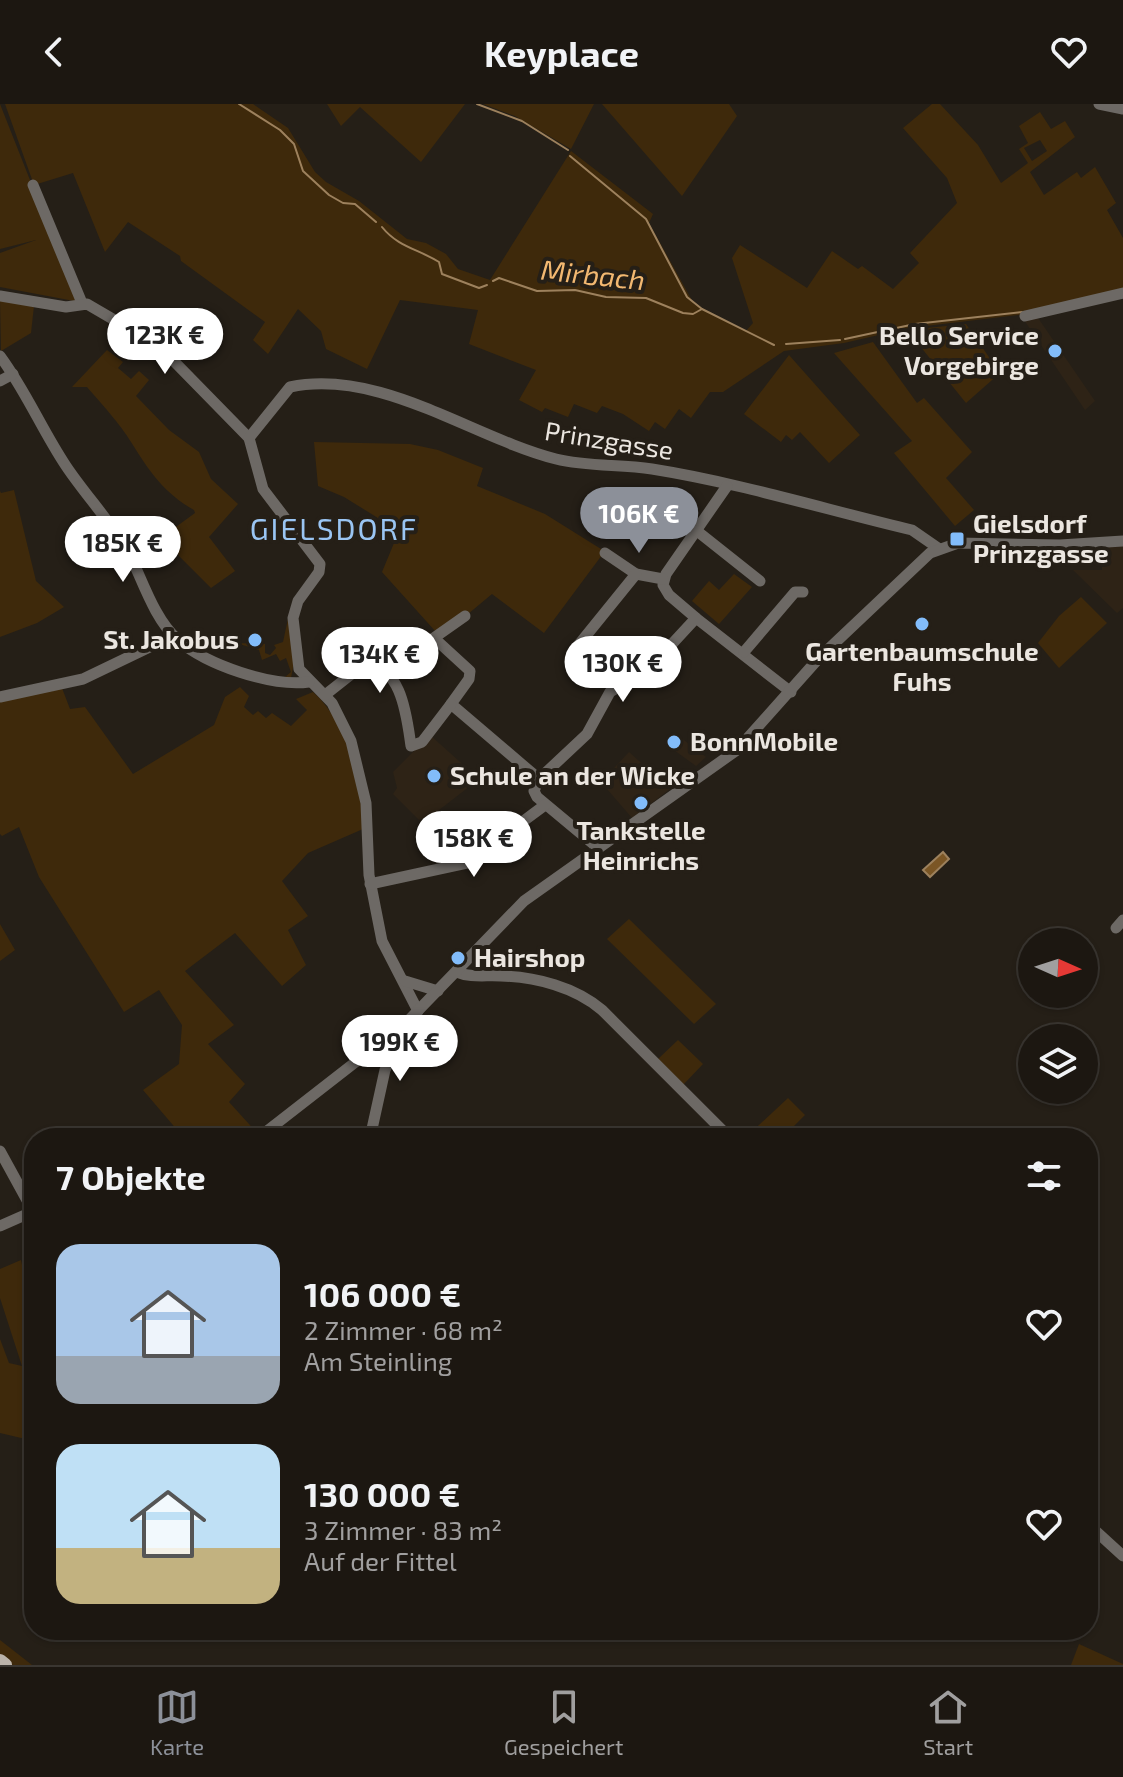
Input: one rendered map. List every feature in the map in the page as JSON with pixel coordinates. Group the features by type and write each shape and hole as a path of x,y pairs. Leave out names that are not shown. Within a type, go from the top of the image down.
{"main road":[{"path":"0,1661 5,1665"}],"street":[{"path":"1099,104 1123,109"},
{"path":"33,185 82,303 159,346 249,438 263,489 320,564 319,572 298,601 293,618 299,669 325,695 348,731 367,813 370,884 384,947 405,981 418,1011"},
{"path":"1025,316 1123,293"},
{"path":"0,296 66,307 82,303"},
{"path":"0,356 60,457 129,554 149,596 180,641 252,677 290,684 309,682"},
{"path":"0,381 13,374"},
{"name":"Prinzgasse","path":"249,438 286,389 302,385 339,387 446,415 483,433 558,460 652,469 727,486 912,530 924,535 938,548"},
{"path":"663,579 727,486"},
{"path":"697,531 760,581"},
{"path":"271,1128 407,1022 524,901 737,750 850,628 938,548 958,543 1060,545 1123,541"},
{"path":"605,553 636,574 663,579"},
{"path":"618,686 572,653 636,574"},
{"path":"663,579 667,593 791,692"},
{"path":"744,652 795,592 803,592"},
{"path":"384,673 465,616"},
{"path":"597,847 545,805 534,791 539,779 587,734 605,699 618,686 647,671 696,618"},
{"path":"325,695 365,664 384,673 402,696 411,746 422,742 469,679 470,671 434,638"},
{"path":"0,697 83,679 160,642 180,641"},
{"path":"451,704 539,779"},
{"path":"370,884 467,863 545,805"},
{"path":"456,972 465,976 513,976 580,993 602,1010 720,1128"},
{"path":"405,981 438,991"},
{"path":"372,1128 385,1070 407,1022"},
{"path":"0,1151 24,1194"},
{"path":"0,1226 24,1216"},
{"path":"1098,1533 1123,1556"}],"shaded area":[{"path":"0,104 77,299 74,301 0,287 0,253 36,240 0,249"},
{"path":"5,104 253,104 288,128 315,172 326,182 359,201 407,239 426,243 446,254 458,269 490,280 571,151 653,214 649,223 694,304 746,331 753,323 732,258 740,245 807,288 832,251 858,269 862,266 893,289 919,263 910,253 957,203 947,178 903,128 932,104 940,104 978,145 1001,183 1028,163 1019,149 1028,143 1019,126 1040,112 1051,129 1065,121 1075,137 1030,172 1044,195 1077,172 1081,178 1095,167 1116,203 1107,210 1123,238 1123,292 1026,314 909,328 844,343 784,351 723,392 710,392 691,418 679,409 665,429 655,422 649,431 623,414 602,406 597,413 574,404 568,417 545,408 542,412 519,400 536,370 469,344 478,310 400,300 367,369 326,349 321,331 298,309 268,354 253,340 265,322 181,261 180,256 128,222 105,252 73,173 34,185","holes":["1040,140 1047,151 1032,161 1024,148"]},
{"path":"327,104 465,104 421,162 360,107 341,126"},
{"path":"483,104 594,104 571,149 515,116"},
{"path":"602,104 729,104 737,116 682,196"},
{"path":"0,300 34,306 31,333 1,351"},
{"path":"1036,315 1095,401 1085,410 1022,317"},
{"path":"966,324 1000,373 966,403 907,330"},
{"path":"873,342 917,403 924,398 972,452 946,478 974,510 955,526 894,453 912,441 834,353"},
{"path":"107,350 123,362 118,368 131,379 139,371 149,380 136,396 169,430 199,452 211,479 238,504 209,537 235,571 211,588 179,556 169,532 195,513 194,510 158,480 122,428 87,387 72,387"},
{"path":"789,355 860,435 829,463 800,432 792,440 786,435 781,442 744,414"},
{"path":"314,442 410,444 438,450 483,468 477,486 545,514 601,549 602,555 544,633 492,594 468,614 436,632 382,572 399,531 344,497 318,486"},
{"path":"14,490 36,581 64,607 37,623 0,637 0,491"},
{"path":"1123,544 1123,608 1117,613 1073,570 1102,570 1102,546"},
{"path":"734,574 752,587 719,624 692,601 709,581 719,590"},
{"path":"1081,597 1107,623 1059,668 1038,643 1059,616"},
{"path":"289,614 294,662 291,678 285,677 291,672 286,658 280,661 276,654 262,660 259,650 236,643 265,644 265,653 270,655 276,648 274,645 283,642"},
{"path":"240,687 249,696 244,707 253,715 258,711 266,718 272,713 291,726 307,710 296,699 313,692 336,720 351,755 363,829 308,853 282,881 308,916 288,930 306,965 282,986 235,933 185,971 234,1025 208,1044 245,1084 229,1102 253,1128 175,1128 143,1090 179,1064 182,1025 159,990 124,1012 39,877 19,827 2,836 0,834 0,700 62,688 70,709 85,707 133,774 214,725 225,697"},
{"path":"676,734 706,757 696,766 667,745"},
{"name":"Schule an der Wicke","path":"430,735 479,779 434,814 419,820 393,794 397,788 393,772"},
{"path":"629,752 670,789 632,818 601,782"},
{"path":"943,852 949,859 930,877 923,870"},
{"path":"629,919 716,1004 694,1024 607,939"},
{"path":"0,924 15,950 0,961"},
{"path":"678,1040 703,1064 682,1086 657,1060"},
{"path":"788,1098 805,1115 792,1128 756,1128"},
{"path":"21,1260 24,1275 24,1439 0,1433 0,1339 9,1363 22,1366 0,1298 0,1269"},
{"path":"0,1640 32,1665 0,1665"},
{"path":"1079,1644 1123,1664 1123,1665 1071,1665"}],"waterway":[{"name":"Mirbach","path":"239,104 280,130 294,144 303,171 329,195 343,203 355,204 376,222"},
{"path":"477,104 522,121 568,150"},
{"path":"570,156 646,219 687,297 702,309"},
{"name":"Mirbach","path":"382,227 402,243 439,262 442,274 479,288 487,285"},
{"name":"Mirbach","path":"493,281 499,278 537,291 575,290 606,297 646,298 683,313 693,314 702,309 774,345"},
{"name":"Mirbach","path":"845,339 915,324 1022,312"},
{"name":"Mirbach","path":"786,344 840,340"}],"place":[{"name":"Bello Service Vorgebirge","path":"1055,351"},
{"name":"Gielsdorf Prinzgasse","path":"957,539"},
{"name":"Gartenbaumschule Fuhs","path":"922,624"},
{"name":"St. Jakobus","path":"255,640"},
{"name":"BonnMobile","path":"674,742"},
{"name":"Schule an der Wicke","path":"434,776"},
{"name":"Tankstelle Heinrichs","path":"641,803"},
{"name":"Hairshop","path":"458,958"}],"district":[{"name":"GIELSDORF","path":"334,530"}]}
